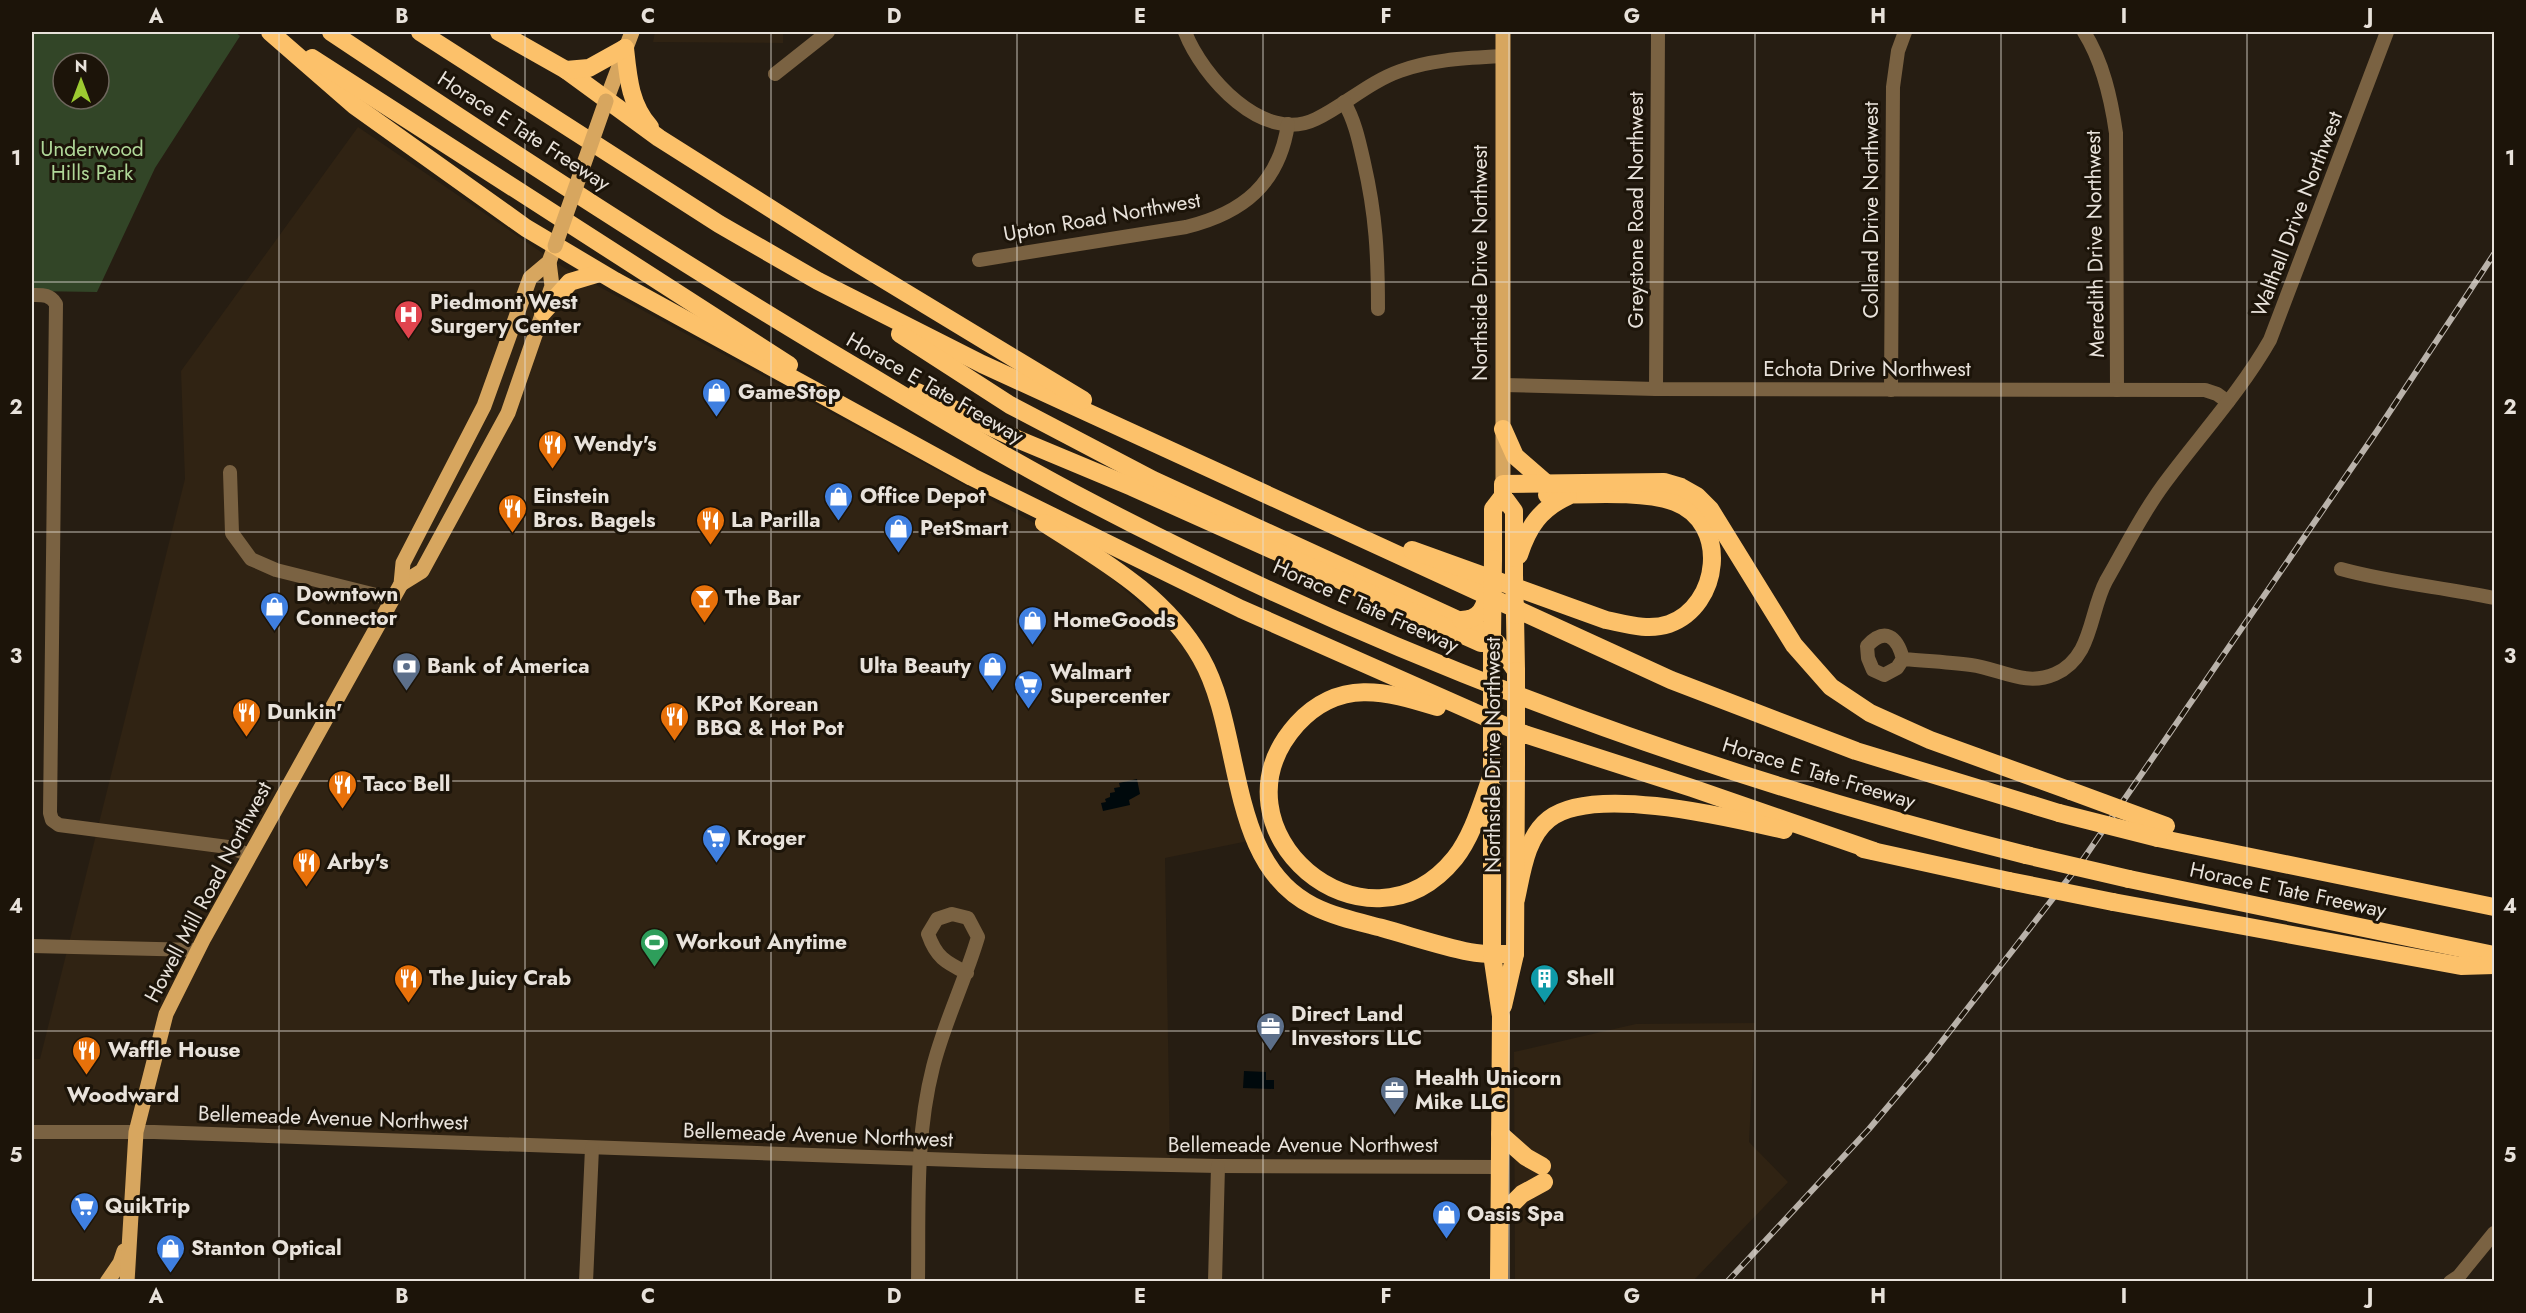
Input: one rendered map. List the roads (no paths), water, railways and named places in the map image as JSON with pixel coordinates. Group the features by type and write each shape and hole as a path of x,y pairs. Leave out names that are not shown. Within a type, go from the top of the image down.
{"highway":[{"path":"272,32 355,106 552,254 600,273 925,450 972,477 1138,586 1158,602 1178,625 1202,660 1218,695 1256,844 1270,869 1289,890 1311,905 1335,916 1472,953 1515,954"},
{"path":"272,32 925,450"},
{"name":"Horace E Tate Freeway","path":"331,32 714,282 999,453 1160,537 1330,617 1480,681 1752,778 1962,839 2129,879 2494,955"},
{"name":"Horace E Tate Freeway","path":"420,32 719,224 818,281 982,364 1671,680 1856,751 2059,813 2162,832 2232,854 2494,907"},
{"path":"499,32 566,70 659,138 855,262 1160,447"},
{"path":"566,70 589,68 629,40"},
{"path":"629,40 627,76 634,102 659,138"},
{"path":"543,312 570,282 600,273"},
{"path":"818,281 1010,405 1153,480 1461,620 1516,671"},
{"path":"823,348 1017,439 1132,487 1487,644"},
{"path":"1503,429 1515,456 1546,483"},
{"path":"972,477 1241,609 1526,735"},
{"path":"1503,490 1546,483 1647,481 1681,487 1697,496 1719,521 1794,645 1831,687 1870,713 1920,735 2071,791 2162,832"},
{"path":"1265,495 1606,620 1649,628 1667,625 1682,618 1700,602 1710,581 1712,557 1706,532 1688,510 1677,503 1654,497 1569,495 1503,490"},
{"name":"Northside Drive Northwest","path":"1499,1281 1501,1016 1492,954 1492,774 1487,644 1493,509 1503,490"},
{"name":"Northside Drive Northwest","path":"1501,1016 1515,954 1516,898 1514,574 1517,552 1514,511 1503,490"},
{"path":"1517,552 1529,528 1542,511 1569,495"},
{"path":"1461,620 1472,619 1482,611 1488,591 1492,550"},
{"path":"1487,644 1506,627 1515,615"},
{"path":"1492,774 1469,833 1456,857 1440,873 1421,886 1401,894 1380,898 1355,896 1334,890 1313,878 1295,861 1281,840 1274,820 1270,778 1282,745 1290,732 1313,710 1342,696 1358,692 1391,693 1702,792 1874,851"},
{"path":"1516,898 1523,867 1539,829 1562,811 1589,804 1676,809 2113,902 2461,966 2494,965"},
{"path":"1499,1217 1543,1174 1500,1134"}],"main road":[{"name":"Northside Drive Northwest","path":"1503,32 1503,490"},
{"name":"Howell Mill Road Northwest","path":"401,584 422,571 508,413 552,286 552,254 629,40"},
{"name":"Howell Mill Road Northwest","path":"127,1281 136,1132 166,1014 198,950 401,584 404,563 484,406 530,278 552,254"},
{"path":"107,1281 120,1263 129,1236"}],"street":[{"path":"775,74 828,32"},
{"path":"1185,32 1205,70 1222,90 1243,106 1269,120 1288,124 1315,119 1381,79 1416,66 1503,56"},
{"name":"Greystone Road Northwest","path":"1656,389 1658,32"},
{"name":"Colland Drive Northwest","path":"1891,390 1893,87 1898,51 1905,32"},
{"name":"Meredith Drive Northwest","path":"2084,32 2103,72 2116,133 2117,390"},
{"name":"Walthall Drive Northwest","path":"1903,658 1973,665 2026,680 2048,677 2067,667 2083,648 2104,585 2152,502 2258,361 2280,318 2387,32"},
{"path":"1344,102 1356,129 1374,206 1378,250 1378,309"},
{"name":"Upton Road Northwest","path":"979,260 1186,227 1218,217 1248,199 1270,178 1282,154 1288,124"},
{"path":"32,295 45,295 52,298 56,304 50,813 52,820 59,825 228,847 250,855"},
{"name":"Echota Drive Northwest","path":"1503,385 1656,389 2205,390 2217,394 2228,402"},
{"path":"230,472 232,532 251,559 276,570 392,599"},
{"path":"2341,569 2380,580 2453,589 2494,598"},
{"path":"32,946 198,950"},
{"path":"918,1281 920,1159 924,1113 933,1067 967,973"},
{"name":"Bellemeade Avenue Northwest","path":"32,1132 136,1132 1218,1167 1500,1167"},
{"path":"586,1281 592,1148"},
{"path":"1215,1281 1218,1167"},
{"path":"2450,1281 2459,1276 2494,1233"}],"railway":[{"path":"1727,1282 1869,1129 1929,1058 2082,861 2377,431 2494,254"}],"place":[{"name":"Piedmont West Surgery Center","path":"409,340"},
{"name":"GameStop","path":"717,418"},
{"name":"Wendy's","path":"553,470"},
{"name":"Office Depot","path":"839,522"},
{"name":"Einstein Bros. Bagels","path":"512,534"},
{"name":"La Parilla","path":"710,546"},
{"name":"PetSmart","path":"899,554"},
{"name":"The Bar","path":"704,624"},
{"name":"Downtown Connector","path":"275,632"},
{"name":"HomeGoods","path":"1032,646"},
{"name":"Bank of America","path":"406,692"},
{"name":"Ulta Beauty","path":"992,692"},
{"name":"Walmart Supercenter","path":"1029,710"},
{"name":"Dunkin'","path":"246,738"},
{"name":"KPot Korean BBQ & Hot Pot","path":"675,742"},
{"name":"Taco Bell","path":"342,810"},
{"name":"Kroger","path":"716,864"},
{"name":"Arby's","path":"306,888"},
{"name":"Workout Anytime","path":"655,968"},
{"name":"The Juicy Crab","path":"408,1004"},
{"name":"Shell","path":"1545,1004"},
{"name":"Direct Land Investors LLC","path":"1270,1052"},
{"name":"Waffle House","path":"87,1076"},
{"name":"Health Unicorn Mike LLC","path":"1394,1116"},
{"name":"QuikTrip","path":"84,1232"},
{"name":"Oasis Spa","path":"1446,1240"},
{"name":"Stanton Optical","path":"170,1274"}],"district":[{"name":"Woodward","path":"123,1094"}],"park label":[{"name":"Underwood Hills Park","path":"92,161"}]}
